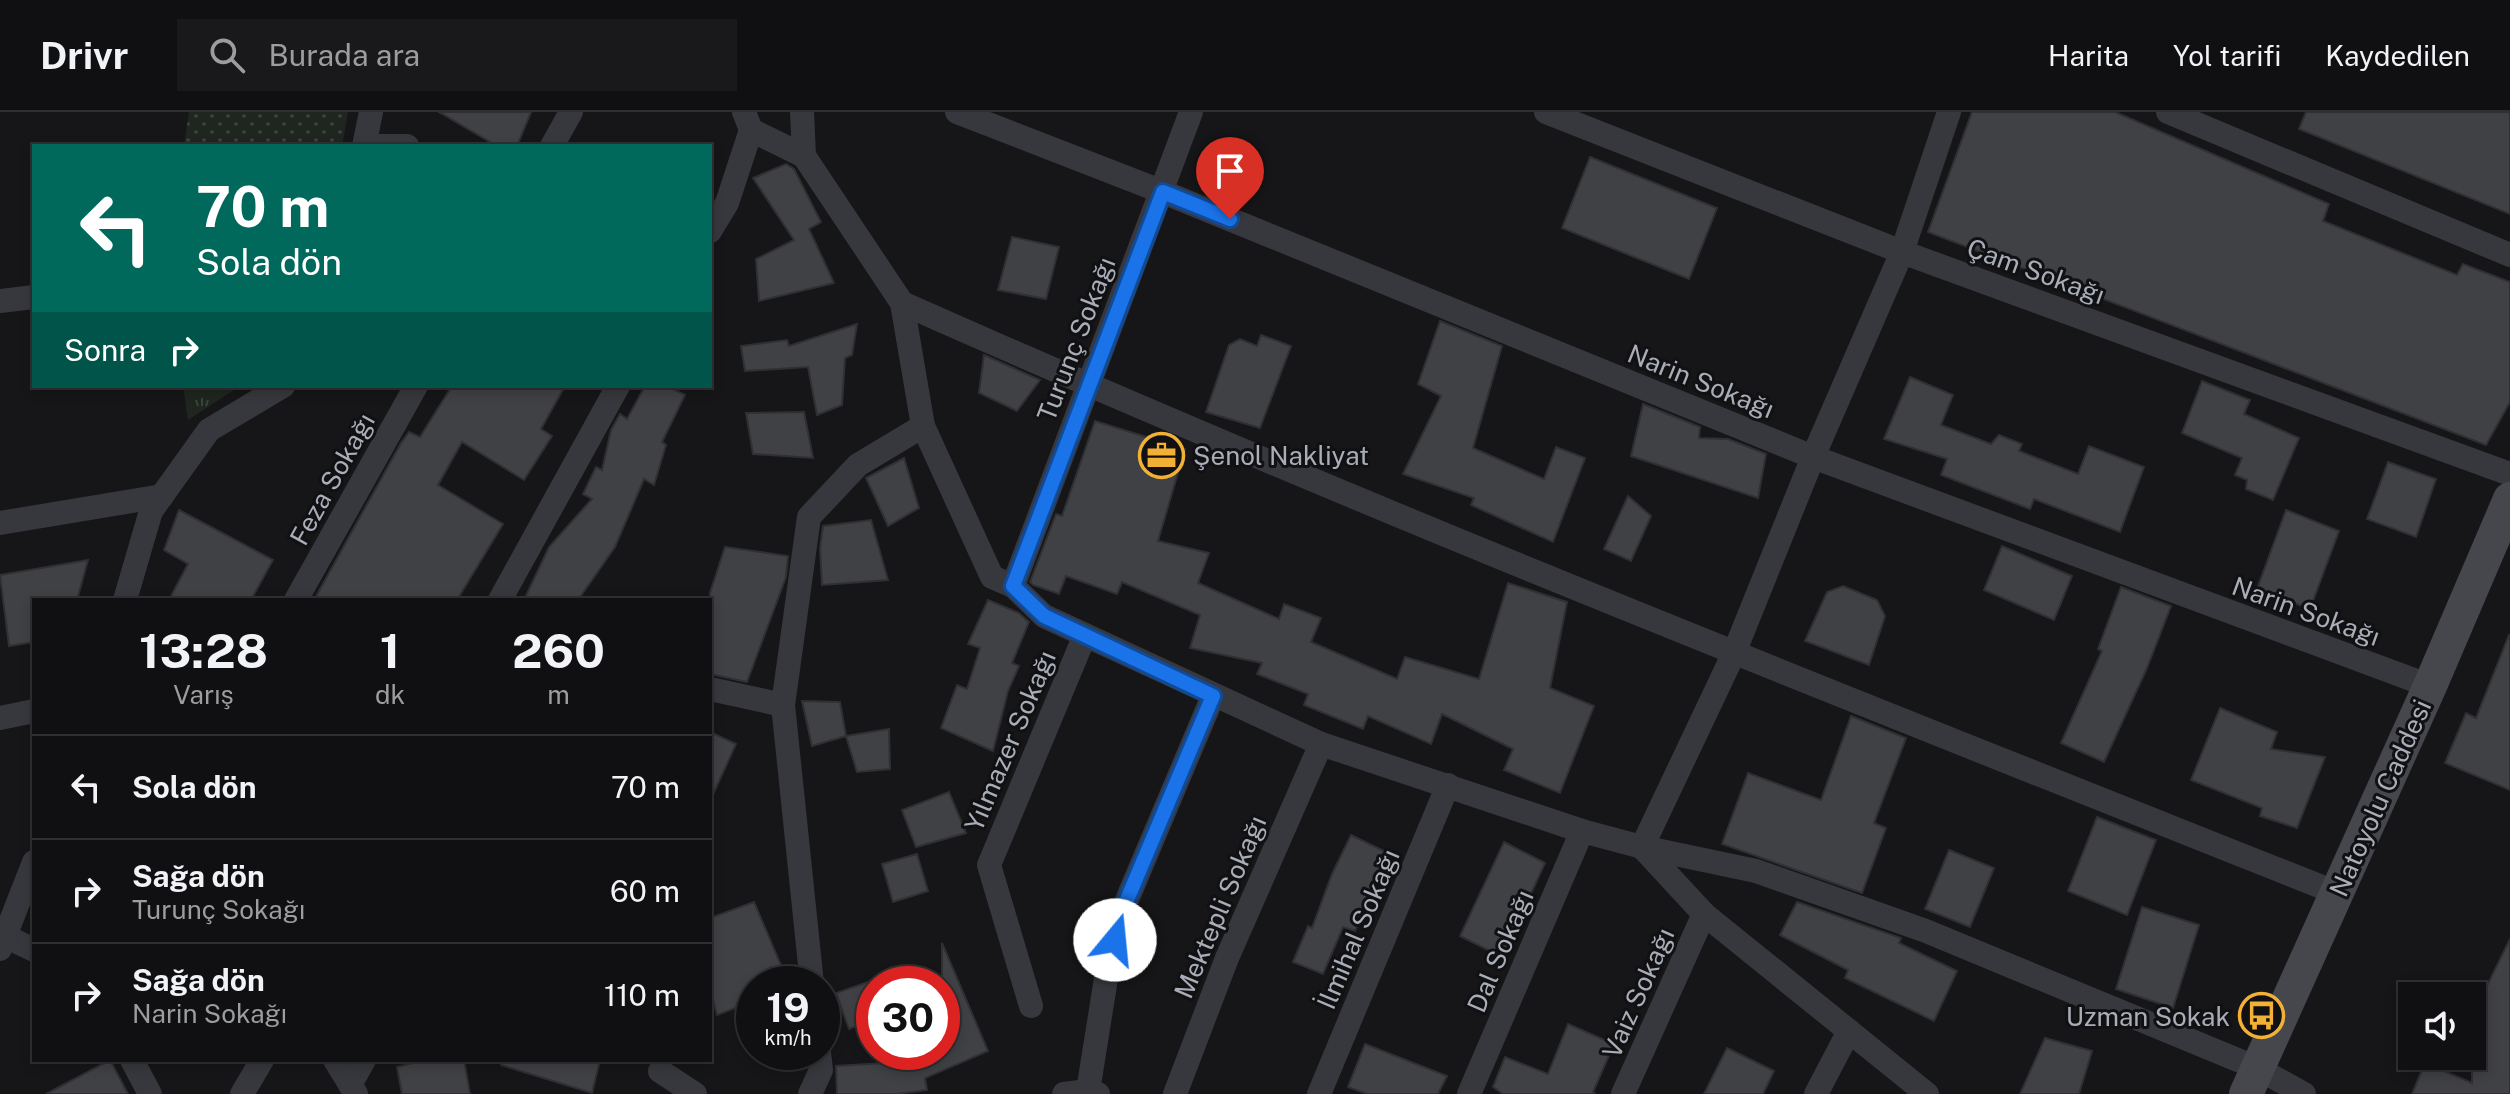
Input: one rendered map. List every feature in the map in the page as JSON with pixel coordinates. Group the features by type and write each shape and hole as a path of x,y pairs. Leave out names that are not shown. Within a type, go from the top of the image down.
{"main road":[{"name":"Natoyolu Caddesi","path":"2251,1081 2430,686 2510,499"}],"street":[{"path":"364,144 371,112"},
{"path":"553,144 571,112"},
{"path":"802,112 804,156"},
{"name":"Narin Sokağı","path":"957,112 1163,192 1813,457 2430,686"},
{"name":"Turunç Sokağı","path":"1013,586 1191,112"},
{"name":"Çam Sokağı","path":"1546,112 1902,252 2510,474"},
{"path":"1642,847 1734,653 1813,457 1902,252 1949,112"},
{"path":"2168,112 2510,255"},
{"path":"712,228 727,203 747,121 804,156 902,303 923,426 992,577 1013,586 1044,616 1321,744 1582,831 1756,871 1926,931 2251,1081 2304,1094"},
{"path":"0,301 32,297"},
{"path":"902,303 1088,386 1734,653 2337,893"},
{"path":"126,598 151,511 209,430 280,388"},
{"name":"Feza Sokağı","path":"297,598 415,388"},
{"path":"501,598 617,388"},
{"path":"810,966 783,705 809,517 858,465 923,426"},
{"path":"0,523 162,496"},
{"name":"Yılmazer Sokağı","path":"1031,1006 989,865 1085,635"},
{"path":"712,689 783,705"},
{"path":"1084,1093 1121,914 1213,696"},
{"path":"0,718 32,711"},
{"name":"Mektepli Sokağı","path":"1175,1094 1227,958 1321,744"},
{"name":"İlmihal Sokağı","path":"1319,1094 1448,785"},
{"name":"Dal Sokağı","path":"1469,1094 1582,831"},
{"path":"1642,847 1704,914 1927,1094"},
{"path":"32,867 2,942 32,950"},
{"name":"Vaiz Sokağı","path":"1623,1094 1704,914"},
{"path":"1816,1094 1849,1031"},
{"path":"133,1062 150,1094"},
{"path":"242,1094 261,1062"},
{"path":"336,1062 353,1090"},
{"path":"353,1090 363,1062"},
{"path":"810,1094 821,1070"},
{"path":"660,1071 695,1094"}],"green space":[{"path":"189,112 348,112 342,144 184,144"},
{"path":"183,388 237,388 188,420"}],"building":[{"path":"439,112 531,112 518,144 494,144"},
{"path":"1972,112 2115,112 2329,204 2323,221 2457,275 2463,264 2510,282 2510,402 2486,445 1928,232"},
{"path":"2306,112 2510,112 2510,214 2299,129"},
{"path":"1590,157 1717,208 1689,279 1562,228"},
{"path":"786,164 794,169 821,222 809,229 834,283 759,301 756,259 794,240 753,178"},
{"path":"1012,237 1059,247 1046,299 998,290"},
{"path":"1440,321 1502,346 1473,448 1544,479 1556,447 1585,458 1553,542 1471,505 1474,498 1403,474 1441,396 1418,384"},
{"path":"857,324 852,355 845,358 842,405 817,415 808,367 745,371 741,346 787,340 789,346"},
{"path":"1261,335 1291,346 1260,428 1206,412 1229,345 1240,339 1257,346"},
{"path":"984,355 1040,380 1017,411 979,393"},
{"path":"1910,377 1953,395 1941,425 1991,444 1999,435 2022,444 2019,451 2078,474 2089,446 2144,467 2120,532 2034,499 2030,509 1941,475 1947,459 1884,439"},
{"path":"2202,381 2250,400 2244,414 2299,438 2273,500 2246,489 2247,480 2235,475 2242,458 2182,433"},
{"path":"451,388 564,388 541,429 552,436 524,480 462,442 438,485 503,524 458,598 315,598 401,443 409,432 420,437"},
{"path":"644,388 671,388 685,395 662,442 666,445 654,485 644,479 615,547 579,598 525,598 549,547 592,499 583,494 596,467 602,470 611,430 620,414 627,419"},
{"path":"1643,404 1700,427 1699,438 1728,439 1766,454 1758,498 1631,456"},
{"path":"804,412 813,458 753,454 746,413"},
{"path":"1095,421 1185,449 1158,541 1209,553 1198,583 1279,619 1284,604 1321,618 1311,642 1397,679 1405,657 1479,679 1508,583 1567,602 1550,688 1594,706 1560,793 1504,770 1513,749 1442,714 1431,744 1368,716 1363,729 1304,705 1308,694 1257,674 1262,663 1190,648 1200,615 1122,582 1117,594 1066,576 1059,594 1033,585 1030,582 1056,514 1062,516"},
{"path":"904,458 919,508 888,526 866,478"},
{"path":"2388,462 2436,479 2416,537 2367,519"},
{"path":"1628,496 1651,516 1631,561 1604,549"},
{"path":"179,510 273,560 252,598 170,598 188,564 164,550"},
{"path":"2286,510 2339,531 2310,609 2257,589"},
{"path":"871,520 888,580 822,585 820,548 823,526"},
{"path":"2002,546 2072,576 2054,620 1984,590"},
{"path":"725,547 788,556 786,577 747,682 712,674 710,593"},
{"path":"88,560 78,598 32,598 32,642 9,646 0,575"},
{"path":"1843,586 1877,600 1885,616 1869,665 1805,641 1827,592"},
{"path":"2121,587 2171,606 2147,668 2104,762 2061,743 2102,651 2098,649"},
{"path":"988,600 1019,613 1029,622 1012,663 1019,666 1008,691 993,751 941,728 957,685 967,689 980,648 968,644"},
{"path":"2509,635 2510,790 2445,763 2466,713 2476,718"},
{"path":"802,701 840,702 846,736 812,746"},
{"path":"2220,708 2277,732 2271,749 2325,757 2297,828 2260,816 2262,808 2191,780"},
{"path":"1851,716 1906,738 1874,823 1886,828 1862,893 1722,844 1748,773 1821,800"},
{"path":"889,729 890,769 857,772 846,736"},
{"path":"712,733 736,744 712,797"},
{"path":"949,792 966,833 916,847 902,810"},
{"path":"2097,817 2156,840 2127,915 2068,891"},
{"path":"1351,835 1388,853 1355,931 1343,927 1323,974 1293,962 1308,926 1312,928 1332,874"},
{"path":"1504,842 1545,863 1502,957 1460,936"},
{"path":"1949,850 1994,868 1970,927 1925,909"},
{"path":"917,854 928,891 893,902 882,864"},
{"path":"754,902 781,966 736,966 736,1008 717,1015 712,996 712,917"},
{"path":"1797,902 1901,938 1899,943 1957,971 1934,1021 1845,978 1848,970 1780,935"},
{"path":"2142,907 2199,925 2173,1008 2116,989"},
{"path":"2510,939 2510,1094 2412,1094 2422,1070 2441,1070 2472,1083 2472,1070 2486,1070 2486,988"},
{"path":"942,943 952,966 942,966"},
{"path":"960,985 988,1051 960,1063"},
{"path":"856,986 856,1026 849,1029 840,1004 840,992"},
{"path":"1568,1024 1614,1044 1593,1092 1595,1094 1503,1094 1493,1087 1505,1057 1548,1074"},
{"path":"2045,1038 2092,1051 2079,1094 2020,1094"},
{"path":"1365,1044 1447,1076 1438,1094 1367,1094 1348,1087"},
{"path":"1727,1048 1774,1071 1763,1094 1704,1094"},
{"path":"111,1062 128,1094 46,1094"},
{"path":"417,1062 464,1062 470,1094 402,1094 397,1067"},
{"path":"502,1062 600,1062 592,1093 501,1065"},
{"path":"856,1065 856,1070 944,1070 925,1078 927,1090 897,1094 837,1094 836,1070 840,1070 840,1066"}],"place":[{"name":"Şenol Nakliyat","path":"1162,455"},
{"name":"Uzman Sokak","path":"2261,1016"}],"route":[{"path":"1115,940 1121,914 1213,696 1044,616 1013,586 1163,192 1230,219"}]}
